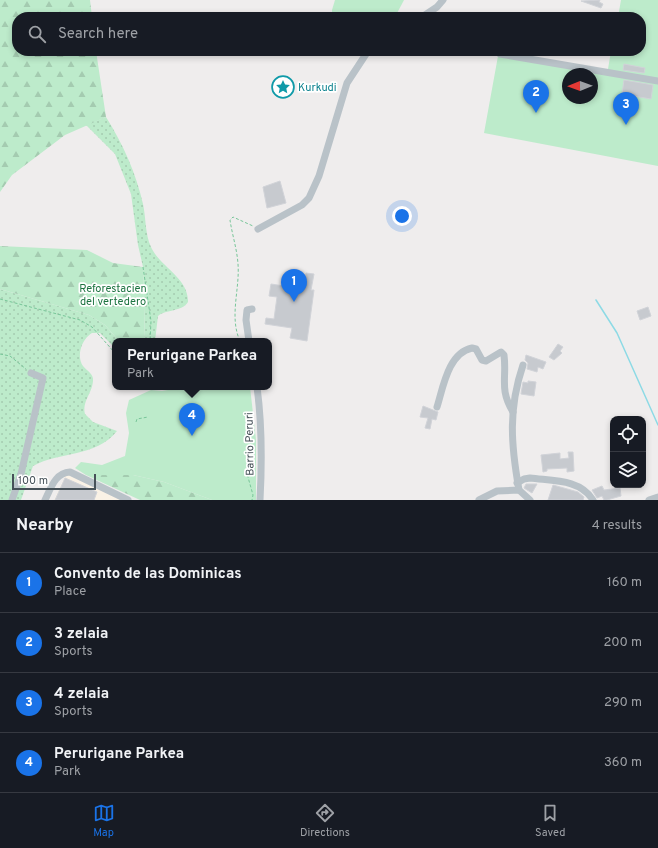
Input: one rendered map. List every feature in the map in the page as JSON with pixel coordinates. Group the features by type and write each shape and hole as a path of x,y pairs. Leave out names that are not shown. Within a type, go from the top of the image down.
{"street":[{"path":"430,12 437,7 443,0"},
{"path":"258,228 302,204 309,198 319,176 347,83 365,56"},
{"path":"512,56 658,81"},
{"path":"249,338 246,315 248,310 252,308"},
{"path":"437,408 446,378 454,362 460,354 472,348 476,349 482,360 486,360 501,352 504,355 503,382 506,401 512,412"},
{"path":"523,365 516,387 512,412 511,437 518,486 530,500"},
{"path":"12,500 21,474 43,378 31,373"},
{"name":"Barrio Peruri","path":"257,390 260,406 260,500"},
{"path":"45,500 56,479 63,474 70,472 128,500"},
{"path":"479,500 497,491 518,486 524,479 530,478 567,482 581,487 589,493 593,500"},
{"path":"649,500 658,497"}],"path":[{"path":"239,338 236,332 235,314 238,263 230,220 233,217 258,228"},
{"path":"143,267 151,321 150,338"},
{"path":"0,299 80,320 92,326 112,349"},
{"path":"0,354 10,356 31,373"},
{"path":"136,422 138,419 148,417"},
{"path":"246,470 253,495 252,500"}],"shaded area":[{"path":"66,474 121,500 54,500"}],"green space":[{"path":"0,0 90,0 91,12 12,12 12,56 97,56 106,117 65,135 12,175 0,192"},
{"path":"335,0 404,0 398,12 332,12"},
{"path":"621,0 658,0 658,166 484,133 498,56 567,68 562,68 562,104 598,104 598,73 607,75 610,56 646,56 646,12 619,12"},
{"path":"106,117 123,148 137,181 151,247 160,260 179,279 187,294 188,302 185,305 158,316 155,338 145,338 143,267 138,245 131,194 115,154 86,125"},
{"name":"Reforestacien del vertedero","path":"0,246 87,250 113,263 143,267 145,338 116,338 105,325 89,315 0,289"},
{"path":"0,289 89,315 105,325 116,338 112,338 112,345 100,333 92,333 83,343 80,357 83,366 91,374 93,379 91,390 84,409 85,414 93,422 117,431 108,440 98,446 77,453 43,461 33,466 21,500 0,500"},
{"path":"151,390 250,390 256,440 256,500 212,500 164,482 133,475 86,475 75,468 81,462 102,465 125,456 129,433 126,413 129,400"},
{"path":"86,475 133,475 164,482 212,500 140,500"}],"building":[{"path":"600,0 599,2 603,4 601,8 581,1"},
{"path":"624,64 645,68 644,73 623,70"},
{"path":"624,80 653,85 651,99 622,94"},
{"path":"280,181 286,203 267,208 263,187"},
{"path":"306,273 314,274 311,290 314,290 307,341 290,338 292,328 265,324 266,318 274,319 277,297 269,296 271,284 304,289"},
{"path":"648,307 651,316 640,320 637,311"},
{"path":"558,344 563,347 560,351 562,353 554,360 549,357"},
{"path":"526,355 546,362 543,369 538,367 537,372 527,369 528,363 525,360"},
{"path":"528,381 536,382 534,396 521,394 523,382 528,383"},
{"path":"423,406 438,412 436,420 432,419 430,429 425,428 428,418 420,417"},
{"path":"568,452 573,452 574,471 567,472 567,468 547,469 547,471 543,472 541,455 560,453 560,459 569,458"},
{"path":"65,478 97,492 94,500 55,500"},
{"path":"526,484 537,484 532,493 524,488"},
{"path":"553,485 578,492 584,497 583,500 548,500"},
{"path":"602,486 604,490 620,488 621,496 604,500 602,496 597,498 592,490"}],"waterway":[{"path":"596,300 617,333 658,425"}],"place":[{"name":"Kurkudi","path":"283,87"},
{"name":"3 zelaia","path":"536,113"},
{"name":"4 zelaia","path":"626,125"},
{"name":"Convento de las Dominicas","path":"294,302"},
{"name":"Perurigane Parkea","path":"192,436"}]}
